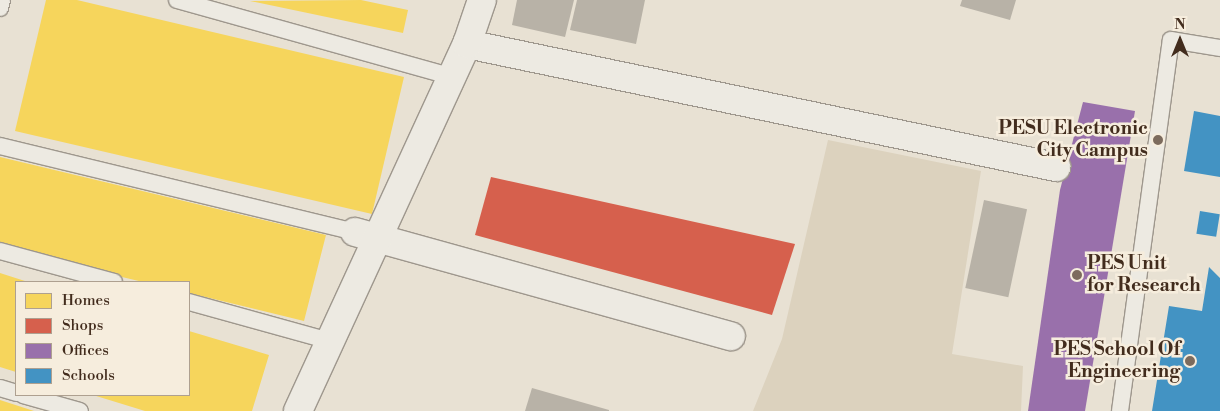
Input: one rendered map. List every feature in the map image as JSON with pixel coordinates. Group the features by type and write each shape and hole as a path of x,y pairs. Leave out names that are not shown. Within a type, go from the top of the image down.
{"street":[{"path":"298,411 330,341 366,235 452,77 467,44 482,0"},
{"path":"467,44 1056,167"},
{"path":"366,235 731,336"}],"lane":[{"path":"0,8 2,0"},
{"path":"177,0 452,77"},
{"path":"1120,411 1171,40 1220,48"},
{"path":"0,146 366,235"},
{"path":"0,251 110,281"},
{"path":"190,302 330,341"},
{"path":"0,388 15,393"},
{"path":"27,396 80,411"}],"shaded area":[{"path":"828,140 981,171 952,354 1023,366 1021,411 753,411 782,339"}],"building: Homes":[{"path":"46,0 77,0 404,77 372,214 15,131"},
{"path":"361,0 408,10 403,33 250,1"},
{"path":"0,157 326,235 304,321 190,293 190,281 139,281 0,248"},
{"path":"0,273 25,281 15,281 15,372 0,367"},
{"path":"190,331 269,355 252,411 145,411 96,396 190,396"},
{"path":"0,400 34,411 0,411"}],"building: Shops":[{"path":"491,177 795,244 772,315 475,235"}],"building: Offices":[{"name":"PES Unit for Research","path":"1083,102 1135,111 1085,411 1028,411 1060,190"}],"building: Schools":[{"path":"1194,111 1220,116 1220,177 1184,171"},
{"path":"1200,211 1220,214 1216,237 1196,234"},
{"name":"PES School Of Engineering","path":"1209,267 1220,278 1220,411 1152,411 1169,306 1202,311"}],"building: Other":[{"path":"517,0 574,0 565,37 512,25"},
{"path":"577,0 645,0 636,44 570,30"},
{"path":"962,0 1016,0 1010,20 960,6"},
{"path":"984,200 1027,209 1008,297 965,288"},
{"path":"532,388 609,410 609,411 525,411"}],"place":[{"name":"PESU Electronic City Campus","path":"1158,140"},
{"name":"PES Unit for Research","path":"1077,275"},
{"name":"PES School Of Engineering","path":"1190,361"}]}
